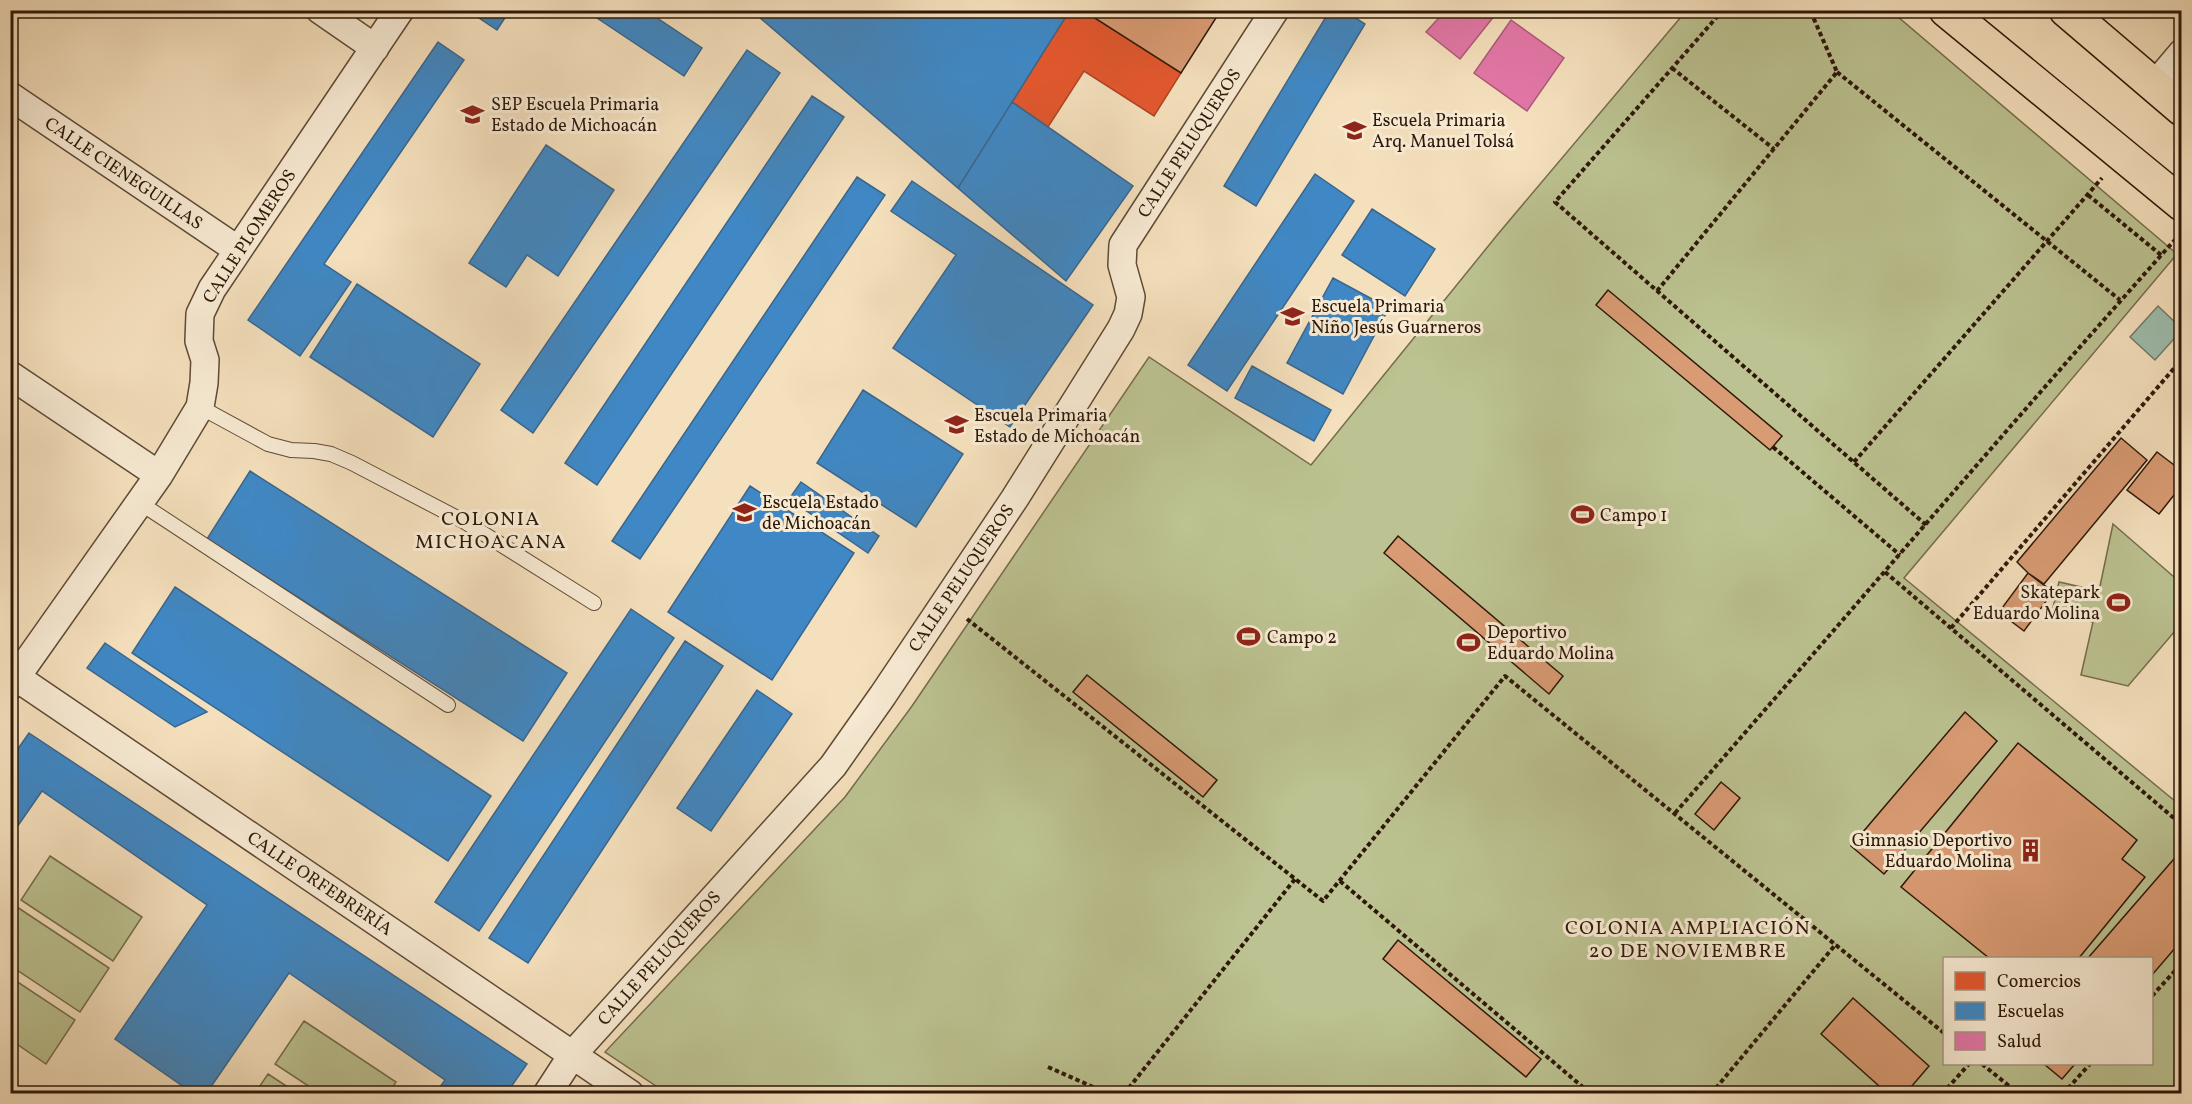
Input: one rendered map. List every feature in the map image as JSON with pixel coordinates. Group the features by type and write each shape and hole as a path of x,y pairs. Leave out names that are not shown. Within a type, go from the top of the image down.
{"main road":[{"path":"1946,10 2181,204"},
{"path":"2066,10 2181,109"}],"street":[{"path":"320,10 375,48"},
{"name":"CALLE PLOMEROS","path":"12,679 159,475 200,407 205,360 199,341 200,314 212,289 400,10"},
{"name":"CALLE PELUQUEROS","path":"547,1094 573,1054 832,766 1016,498 1121,329 1128,314 1131,297 1122,265 1124,245 1275,10"},
{"path":"2154,86 2181,53"},
{"name":"CALLE CIENEGUILLAS","path":"10,96 238,250"},
{"path":"10,375 159,475"},
{"name":"CALLE ORFEBRERÍA","path":"12,679 630,1094"}],"lane":[{"path":"200,407 268,444 291,450 332,454 352,463 465,522 594,603"},
{"path":"140,502 448,705"}],"path":[{"path":"1723,10 1555,202 1926,525"},
{"path":"1810,10 1837,72 2120,300"},
{"path":"1672,68 1774,149"},
{"path":"1657,291 1837,72"},
{"path":"1854,462 2122,154"},
{"path":"2088,195 2161,255"},
{"path":"1675,813 2120,300 2181,233"},
{"path":"1951,628 2181,358"},
{"path":"1773,447 1900,555"},
{"path":"1886,572 2181,825"},
{"path":"945,602 1323,901 1505,676 1943,1032"},
{"path":"1124,1094 1295,879"},
{"path":"1340,881 1591,1094"},
{"path":"1711,1094 1836,944"},
{"path":"2153,994 2181,963"},
{"path":"1942,1094 1968,1065"},
{"path":"1983,1065 2019,1094"},
{"path":"2063,1094 2089,1065"},
{"path":"1048,1067 1109,1094"}],"green space":[{"name":"Deportivo Eduardo Molina","path":"1686,11 1891,11 2177,254 1904,578 2181,806 2181,1093 668,1094 605,1052 845,797 912,706 1149,357 1311,465 1498,234"},
{"name":"Skatepark Eduardo Molina","path":"2113,524 2181,583 2181,624 2128,686 2081,675 2093,622 2052,612 2059,582 2099,591"},
{"path":"50,856 142,917 113,961 21,900"},
{"path":"17,907 109,968 80,1012 11,966 11,916"},
{"path":"10,977 75,1020 46,1064 11,1040"},
{"path":"304,1021 396,1082 389,1093 319,1093 275,1064"},
{"path":"268,1074 297,1093 255,1093"}],"shaded area":[{"path":"2158,306 2182,330 2155,360 2130,337"}],"building: Comercios":[{"path":"1070,10 1083,10 1181,73 1154,116 1084,71 1048,127 1012,102"}],"building: Escuelas":[{"path":"467,10 510,10 497,30"},
{"path":"585,10 645,10 702,48 684,76"},
{"path":"751,10 1070,10 958,188"},
{"path":"1330,10 1343,10 1365,24 1256,206 1224,186"},
{"path":"438,42 464,60 324,264 351,282 300,356 248,320"},
{"path":"747,50 780,73 533,433 501,410"},
{"path":"812,96 844,117 597,485 565,463"},
{"path":"1012,102 1133,186 1066,281 958,188"},
{"path":"546,145 614,190 558,276 527,255 506,287 469,263"},
{"path":"1315,174 1354,201 1227,391 1188,365"},
{"path":"857,177 885,195 640,559 612,541"},
{"path":"912,181 1093,305 1010,427 893,348 956,255 891,211"},
{"path":"1372,209 1435,249 1405,296 1342,255"},
{"path":"1333,278 1389,308 1343,394 1287,363"},
{"path":"357,284 480,364 433,437 310,357"},
{"path":"1252,366 1331,410 1314,441 1235,398"},
{"path":"863,390 963,454 916,527 817,463"},
{"path":"250,471 567,673 523,741 207,539"},
{"path":"801,482 879,536 868,553 789,499"},
{"path":"750,486 854,553 772,680 668,612"},
{"path":"175,587 491,796 448,861 132,653"},
{"path":"631,609 674,638 479,931 435,902"},
{"path":"685,641 723,666 528,963 489,938"},
{"path":"105,643 207,712 175,727 87,668"},
{"path":"757,690 792,714 711,831 677,808"},
{"path":"29,733 527,1064 506,1094 435,1094 445,1080 289,973 206,1094 194,1094 115,1039 207,905 42,791 10,837 10,760"}],"building: Salud":[{"path":"1446,10 1499,10 1460,59 1426,32"},
{"path":"1550,10 1565,10 1560,18"},
{"path":"1511,20 1564,58 1527,111 1474,73"}],"building: Otros":[{"path":"1093,10 1221,10 1181,73 1090,15"},
{"path":"1608,290 1782,436 1770,450 1596,305"},
{"path":"2121,438 2147,460 2044,584 2017,562"},
{"path":"2157,452 2182,471 2182,485 2159,514 2127,490"},
{"path":"1398,536 1563,676 1549,694 1384,553"},
{"path":"2028,573 2053,592 2024,631 1999,612"},
{"path":"1087,675 1217,780 1203,797 1073,692"},
{"path":"1965,712 1997,741 1884,874 1851,846"},
{"name":"Gimnasio Deportivo Eduardo Molina","path":"2018,743 2137,840 2122,859 2145,877 2080,957 1988,957 1901,887"},
{"path":"1721,782 1740,798 1714,830 1695,814"},
{"path":"2180,852 2182,940 2153,974 2153,957 2089,957"},
{"path":"1398,940 1541,1059 1526,1077 1383,959"},
{"path":"1853,998 1929,1066 1905,1094 1888,1094 1821,1034"},
{"path":"2045,1065 2074,1065 2062,1079"}],"place":[{"name":"SEP Escuela Primaria Estado de Michoacán","path":"473,114"},
{"name":"Escuela Primaria Arq. Manuel Tolsá","path":"1354,130"},
{"name":"Escuela Primaria Niño Jesús Guarneros","path":"1293,316"},
{"name":"Escuela Primaria Estado de Michoacán","path":"956,425"},
{"name":"Escuela Estado de Michoacán","path":"744,512"},
{"name":"Campo 1","path":"1582,515"},
{"name":"Skatepark Eduardo Molina","path":"2118,602"},
{"name":"Campo 2","path":"1249,637"},
{"name":"Deportivo Eduardo Molina","path":"1469,642"},
{"name":"Gimnasio Deportivo Eduardo Molina","path":"2030,850"}],"district":[{"name":"COLONIA MICHOACANA","path":"491,530"},
{"name":"COLONIA AMPLIACIÓN 20 DE NOVIEMBRE","path":"1688,938"}]}
